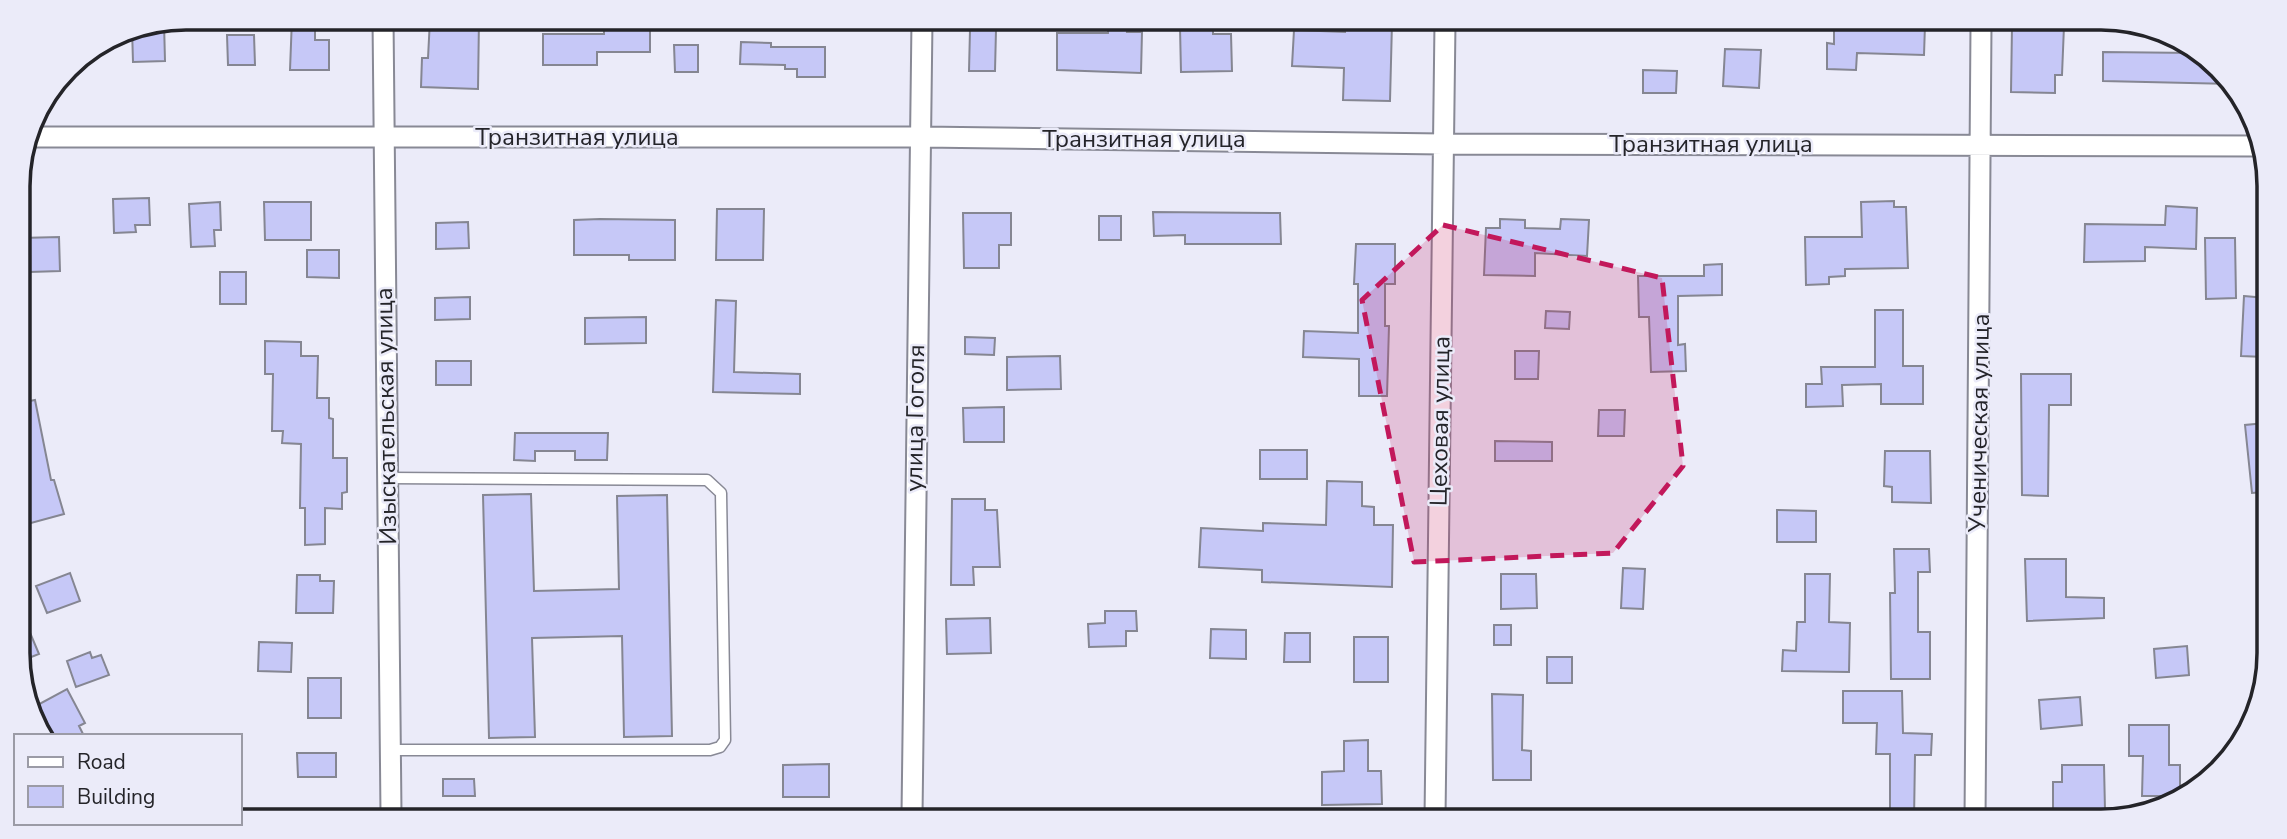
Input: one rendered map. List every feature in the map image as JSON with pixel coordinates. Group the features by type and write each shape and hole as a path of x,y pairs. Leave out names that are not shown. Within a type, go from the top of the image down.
{"street":[{"name":"Изыскательская улица","path":"383,30 391,809"},
{"name":"улица Гоголя","path":"912,809 918,182 923,137 922,30"},
{"name":"Цеховая улица","path":"1435,809 1445,30"},
{"name":"Ученическая улица","path":"1975,809 1981,30"},
{"name":"Транзитная улица","path":"38,138 923,137 1443,144 2252,146"}],"lane":[{"path":"387,478 707,480 716,485 721,493 725,740 720,747 710,750 390,750"}],"highlighted area":[{"path":"1443,225 1662,278 1683,466 1613,553 1414,562 1362,300"}],"building":[{"path":"292,30 315,30 315,40 329,40 329,70 290,70"},
{"path":"429,30 479,30 478,89 421,87 422,58 428,58"},
{"path":"604,30 650,30 650,52 597,52 597,65 543,65 543,34 604,34"},
{"path":"970,30 996,30 995,71 969,71"},
{"path":"1108,30 1142,32 1141,73 1057,70 1057,33 1108,33"},
{"path":"1180,30 1213,30 1213,34 1231,34 1232,71 1181,72"},
{"path":"1294,30 1392,30 1390,101 1343,100 1344,68 1292,66"},
{"path":"1834,30 1925,30 1924,55 1857,53 1856,70 1827,69 1827,43 1834,44"},
{"path":"2012,30 2064,30 2062,75 2055,75 2055,93 2011,92"},
{"path":"164,32 165,61 133,62 132,39"},
{"path":"227,35 254,35 255,65 228,65"},
{"path":"741,42 771,43 771,47 825,47 825,77 797,77 797,69 785,69 785,65 740,64"},
{"path":"674,45 698,45 698,72 675,72"},
{"path":"1725,49 1761,50 1759,88 1723,86"},
{"path":"2103,52 2182,53 2204,68 2220,84 2103,81"},
{"path":"1643,70 1677,71 1676,93 1643,93"},
{"path":"149,198 150,225 135,225 136,232 114,233 113,199"},
{"path":"1894,201 1894,207 1906,207 1908,268 1845,269 1845,276 1829,277 1829,284 1806,285 1805,237 1862,237 1861,202"},
{"path":"220,202 221,230 214,230 215,246 191,247 189,204"},
{"path":"264,202 311,202 311,240 265,240"},
{"path":"2166,206 2197,208 2196,249 2145,247 2145,261 2084,262 2085,224 2165,225"},
{"path":"717,209 764,209 763,260 716,260"},
{"path":"1153,212 1280,213 1281,244 1185,244 1185,235 1154,236"},
{"path":"963,213 1011,213 1011,245 999,245 999,268 964,268"},
{"path":"1099,216 1121,216 1121,240 1099,240"},
{"path":"1500,219 1525,220 1525,228 1560,229 1561,219 1589,220 1587,256 1535,253 1535,276 1484,275 1486,228 1500,228"},
{"path":"574,220 675,220 675,260 629,260 629,255 574,255"},
{"path":"468,222 469,248 436,249 436,223"},
{"path":"59,237 60,271 30,272 30,238"},
{"path":"2205,238 2235,238 2236,298 2206,299"},
{"path":"1356,244 1395,244 1395,284 1385,284 1385,326 1389,326 1387,396 1359,396 1359,359 1303,357 1304,331 1358,333 1358,284 1354,284"},
{"path":"307,250 339,250 339,278 307,277"},
{"path":"1722,264 1722,295 1678,296 1678,345 1685,344 1686,371 1651,372 1649,317 1639,317 1638,276 1704,276 1704,265"},
{"path":"220,272 246,272 246,304 220,304"},
{"path":"2244,296 2257,297 2257,357 2241,356"},
{"path":"470,297 470,319 435,320 435,298"},
{"path":"716,300 736,301 734,372 800,374 800,394 713,392"},
{"path":"1875,310 1903,310 1903,366 1923,366 1923,404 1881,404 1881,384 1842,385 1843,406 1806,407 1806,384 1822,384 1821,367 1875,367"},
{"path":"1546,311 1570,312 1569,329 1545,328"},
{"path":"646,317 646,343 585,344 585,318"},
{"path":"965,337 995,338 994,355 965,354"},
{"path":"265,341 301,342 301,356 318,356 317,398 329,398 329,418 333,419 333,458 347,458 347,492 342,493 342,509 325,508 325,544 305,545 305,508 300,508 301,444 282,443 283,431 272,431 273,374 265,374"},
{"path":"1515,351 1539,351 1538,379 1515,379"},
{"path":"1060,356 1061,389 1007,390 1007,357"},
{"path":"436,361 471,361 471,385 436,385"},
{"path":"2021,374 2071,374 2071,405 2049,405 2048,496 2022,495"},
{"path":"35,400 51,480 54,480 64,514 30,523 30,401"},
{"path":"1004,407 1004,442 964,442 963,408"},
{"path":"1599,410 1625,410 1624,436 1598,436"},
{"path":"2257,424 2257,493 2252,493 2245,425"},
{"path":"515,433 608,433 607,460 575,460 575,451 535,451 535,461 514,460"},
{"path":"1495,441 1552,442 1552,461 1495,461"},
{"path":"1260,450 1307,450 1307,479 1260,479"},
{"path":"1885,451 1930,451 1931,503 1892,502 1892,487 1884,486"},
{"path":"1327,481 1362,482 1362,506 1374,507 1374,525 1393,525 1392,587 1262,582 1262,570 1199,567 1201,528 1263,531 1263,523 1326,525"},
{"path":"531,494 534,591 619,589 617,496 667,495 672,736 624,737 622,636 532,638 535,737 489,738 483,495"},
{"path":"952,499 985,499 985,510 997,510 1000,567 973,567 974,585 951,585"},
{"path":"1777,510 1816,511 1816,542 1777,542"},
{"path":"1894,549 1929,549 1930,572 1918,572 1918,632 1930,632 1930,679 1891,679 1890,593 1895,593"},
{"path":"2025,559 2066,559 2066,597 2104,598 2104,618 2027,621"},
{"path":"1623,568 1645,569 1643,609 1621,608"},
{"path":"70,573 80,601 47,613 36,586"},
{"path":"1501,574 1536,574 1537,608 1501,609"},
{"path":"1805,574 1830,574 1829,622 1850,623 1849,672 1782,671 1783,650 1796,651 1797,622 1805,622"},
{"path":"297,575 320,575 320,581 334,581 333,613 296,613"},
{"path":"1105,611 1136,611 1137,631 1126,631 1126,646 1089,647 1088,624 1105,623"},
{"path":"990,618 991,653 947,654 946,619"},
{"path":"1494,625 1511,625 1511,645 1494,645"},
{"path":"1211,629 1246,630 1246,659 1210,658"},
{"path":"30,633 39,654 30,658"},
{"path":"1285,633 1310,633 1310,662 1284,662"},
{"path":"1354,637 1388,637 1388,682 1354,682"},
{"path":"259,642 292,643 291,672 258,671"},
{"path":"2187,646 2189,675 2156,678 2154,649"},
{"path":"90,652 92,658 101,655 109,675 76,687 67,661"},
{"path":"1547,657 1572,657 1572,683 1547,683"},
{"path":"308,678 341,678 341,718 308,718"},
{"path":"67,689 85,723 79,726 83,734 53,734 39,704"},
{"path":"1843,691 1902,691 1903,733 1932,734 1931,755 1915,755 1914,809 1890,809 1890,754 1876,754 1877,723 1843,723"},
{"path":"1492,694 1523,695 1522,750 1531,751 1531,780 1493,780"},
{"path":"2080,697 2082,725 2041,729 2039,700"},
{"path":"2129,725 2169,725 2169,765 2180,765 2180,787 2163,796 2142,796 2143,756 2129,756"},
{"path":"1368,740 1368,771 1381,771 1382,804 1322,805 1322,772 1344,771 1344,741"},
{"path":"297,753 336,753 336,777 298,777"},
{"path":"829,764 829,797 783,797 783,765"},
{"path":"2062,765 2104,765 2105,809 2053,809 2053,782 2062,782"},
{"path":"443,779 474,779 475,796 443,796"}]}
